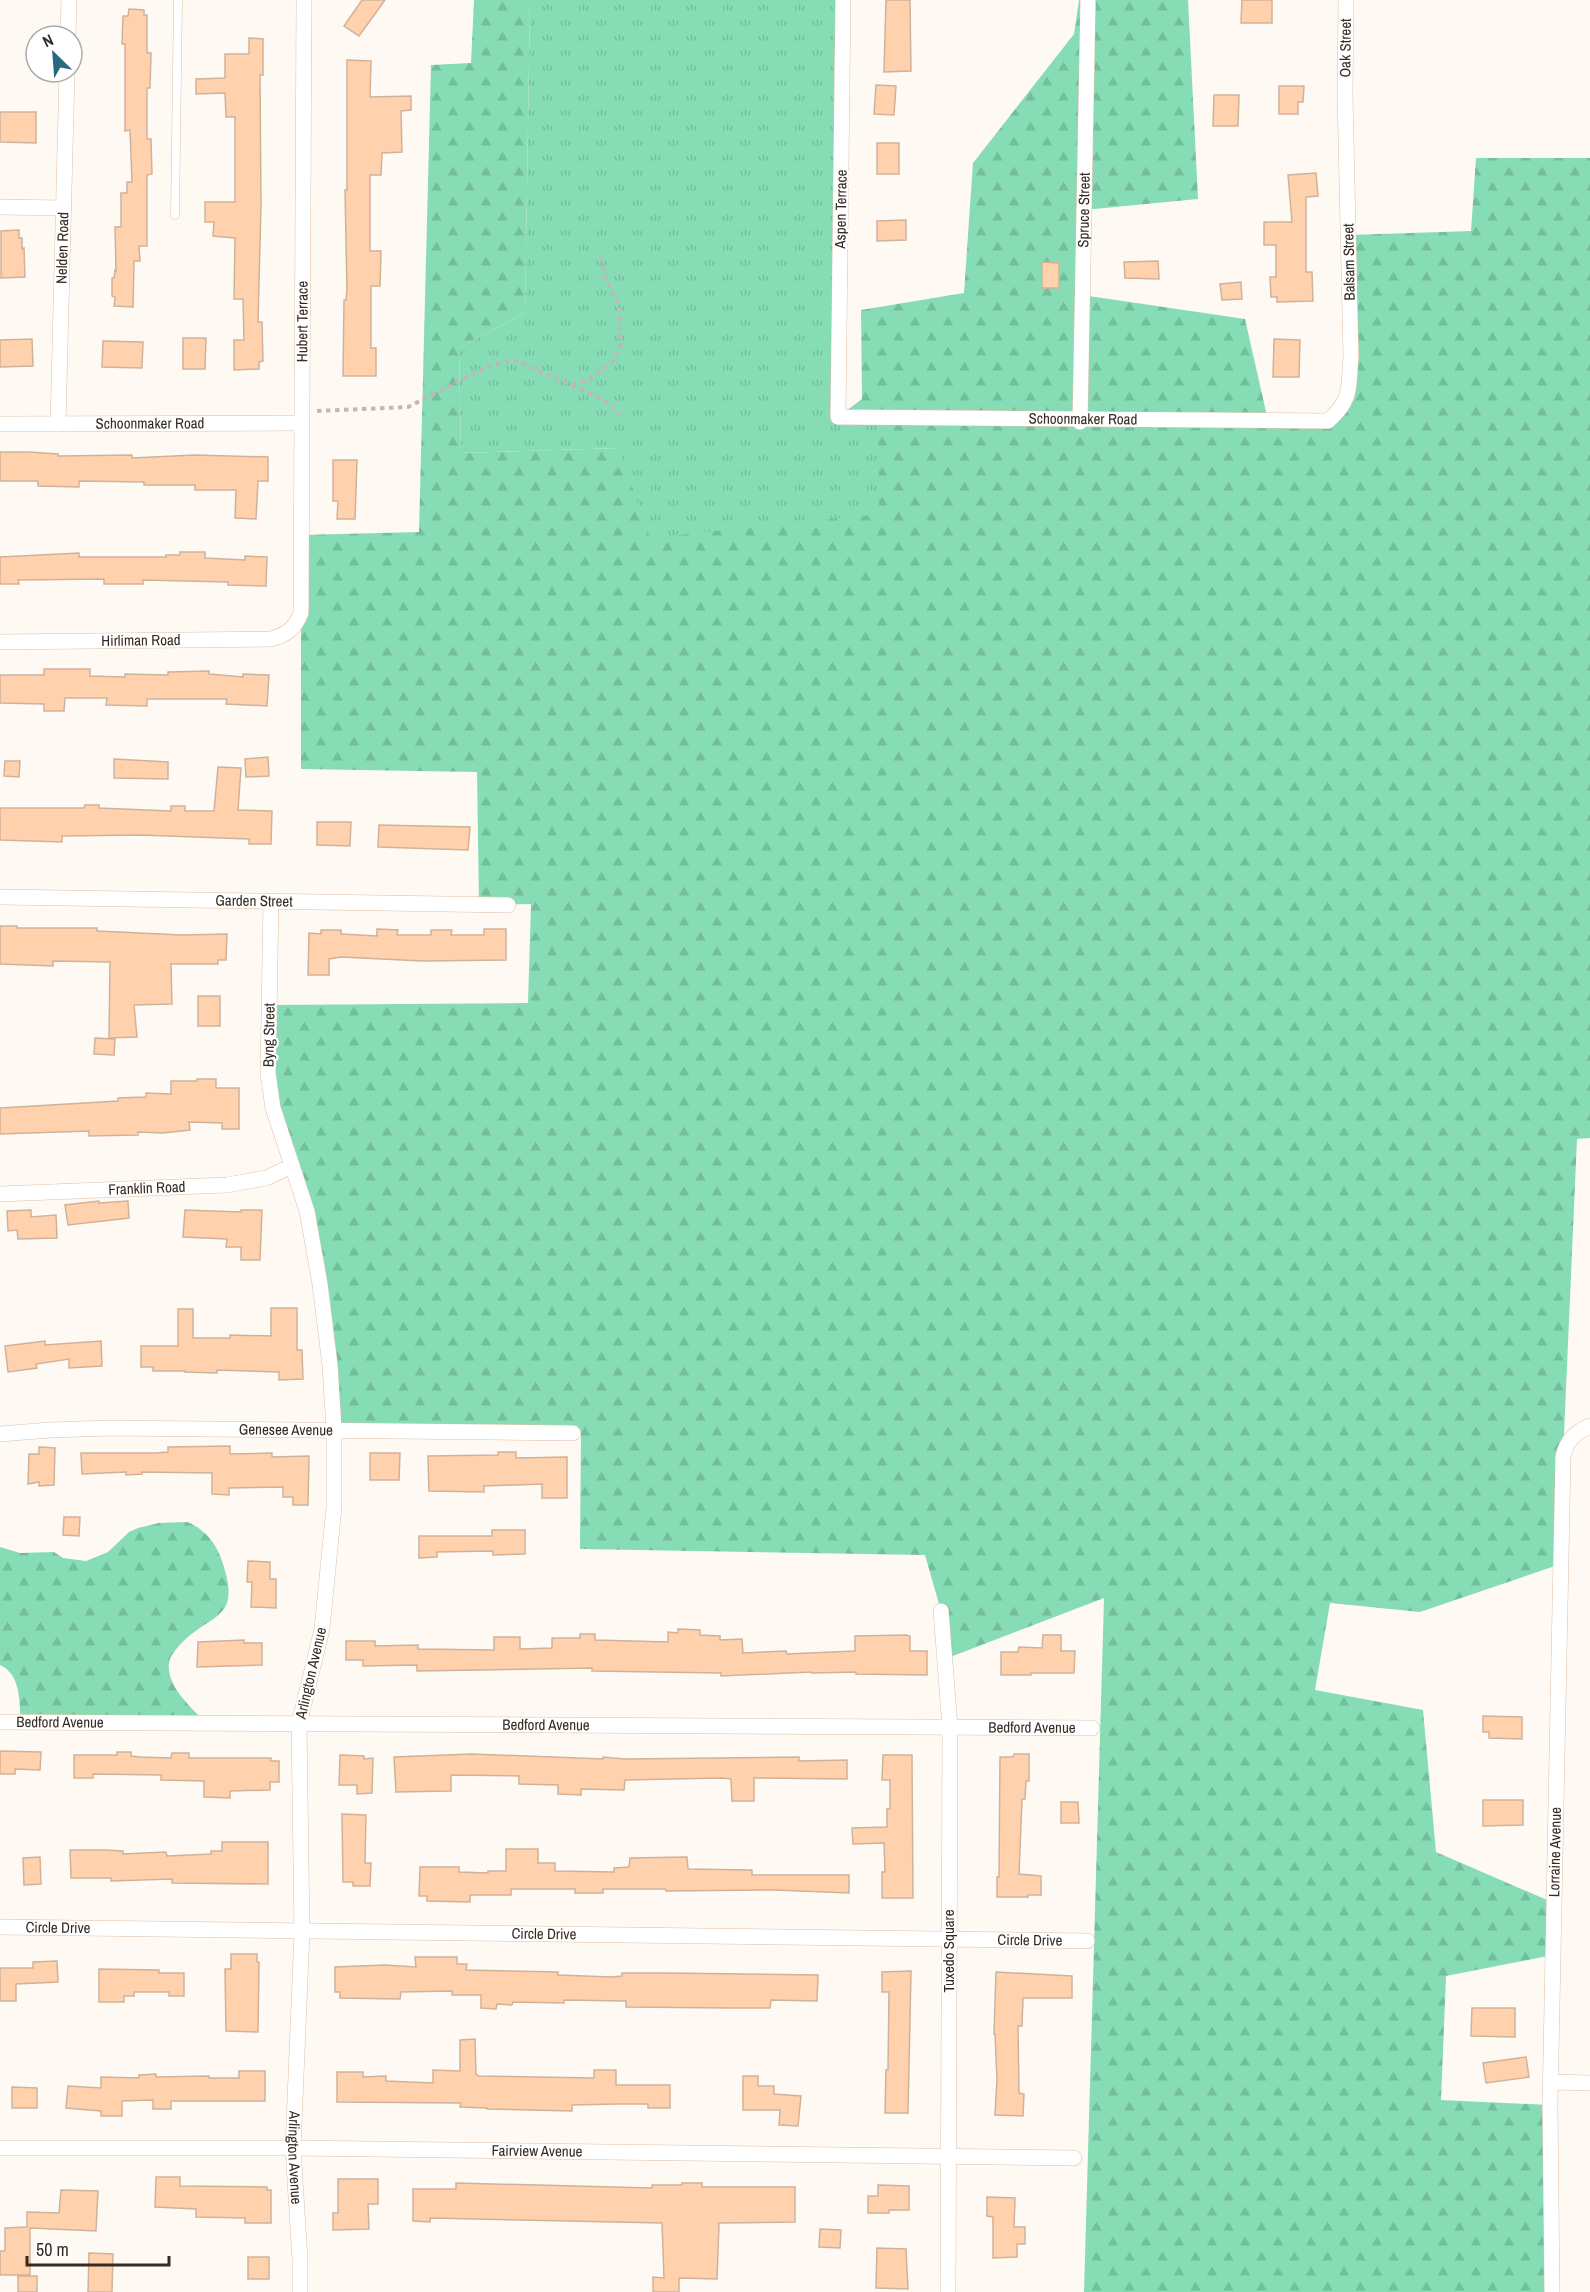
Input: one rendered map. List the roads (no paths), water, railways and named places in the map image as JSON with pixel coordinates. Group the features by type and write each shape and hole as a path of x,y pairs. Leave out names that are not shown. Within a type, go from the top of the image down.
{"street":[{"path":"68,24 69,0"},
{"name":"Hubert Terrace","path":"283,636 296,626 301,613 304,0"},
{"name":"Aspen Terrace","path":"838,417 843,0"},
{"name":"Spruce Street","path":"1080,421 1088,0"},
{"name":"Oak Street","path":"1345,94 1346,0"},
{"name":"Nelden Road","path":"58,424 67,84"},
{"name":"Balsam Street","path":"1328,421 1341,410 1347,399 1351,357 1345,94"},
{"path":"0,207 64,208"},
{"name":"Schoonmaker Road","path":"0,424 301,417"},
{"name":"Schoonmaker Road","path":"838,417 1080,421 1328,421"},
{"name":"Hirliman Road","path":"0,642 271,639 283,636"},
{"name":"Garden Street","path":"0,897 508,905"},
{"name":"Byng Street","path":"271,901 268,1073 273,1108 292,1166"},
{"name":"Franklin Road","path":"0,1194 227,1185 266,1178 292,1166"},
{"name":"Arlington Avenue","path":"292,1166 307,1210 320,1284 330,1365 334,1430 334,1507 325,1608 299,1724 302,1932 292,2148 300,2292"},
{"name":"Lorraine Avenue","path":"1552,2292 1551,2082 1563,1457 1570,1439 1578,1431 1590,1426"},
{"name":"Genesee Avenue","path":"0,1434 110,1428 573,1433"},
{"name":"Tuxedo Square","path":"941,1611 950,1727 948,2292"},
{"name":"Bedford Avenue","path":"0,1722 1092,1728"},
{"name":"Circle Drive","path":"0,1927 1087,1941"},
{"path":"1551,2082 1590,2082"},
{"name":"Fairview Avenue","path":"0,2148 292,2148 1074,2158"}],"lane":[{"path":"176,215 177,0"}]}
